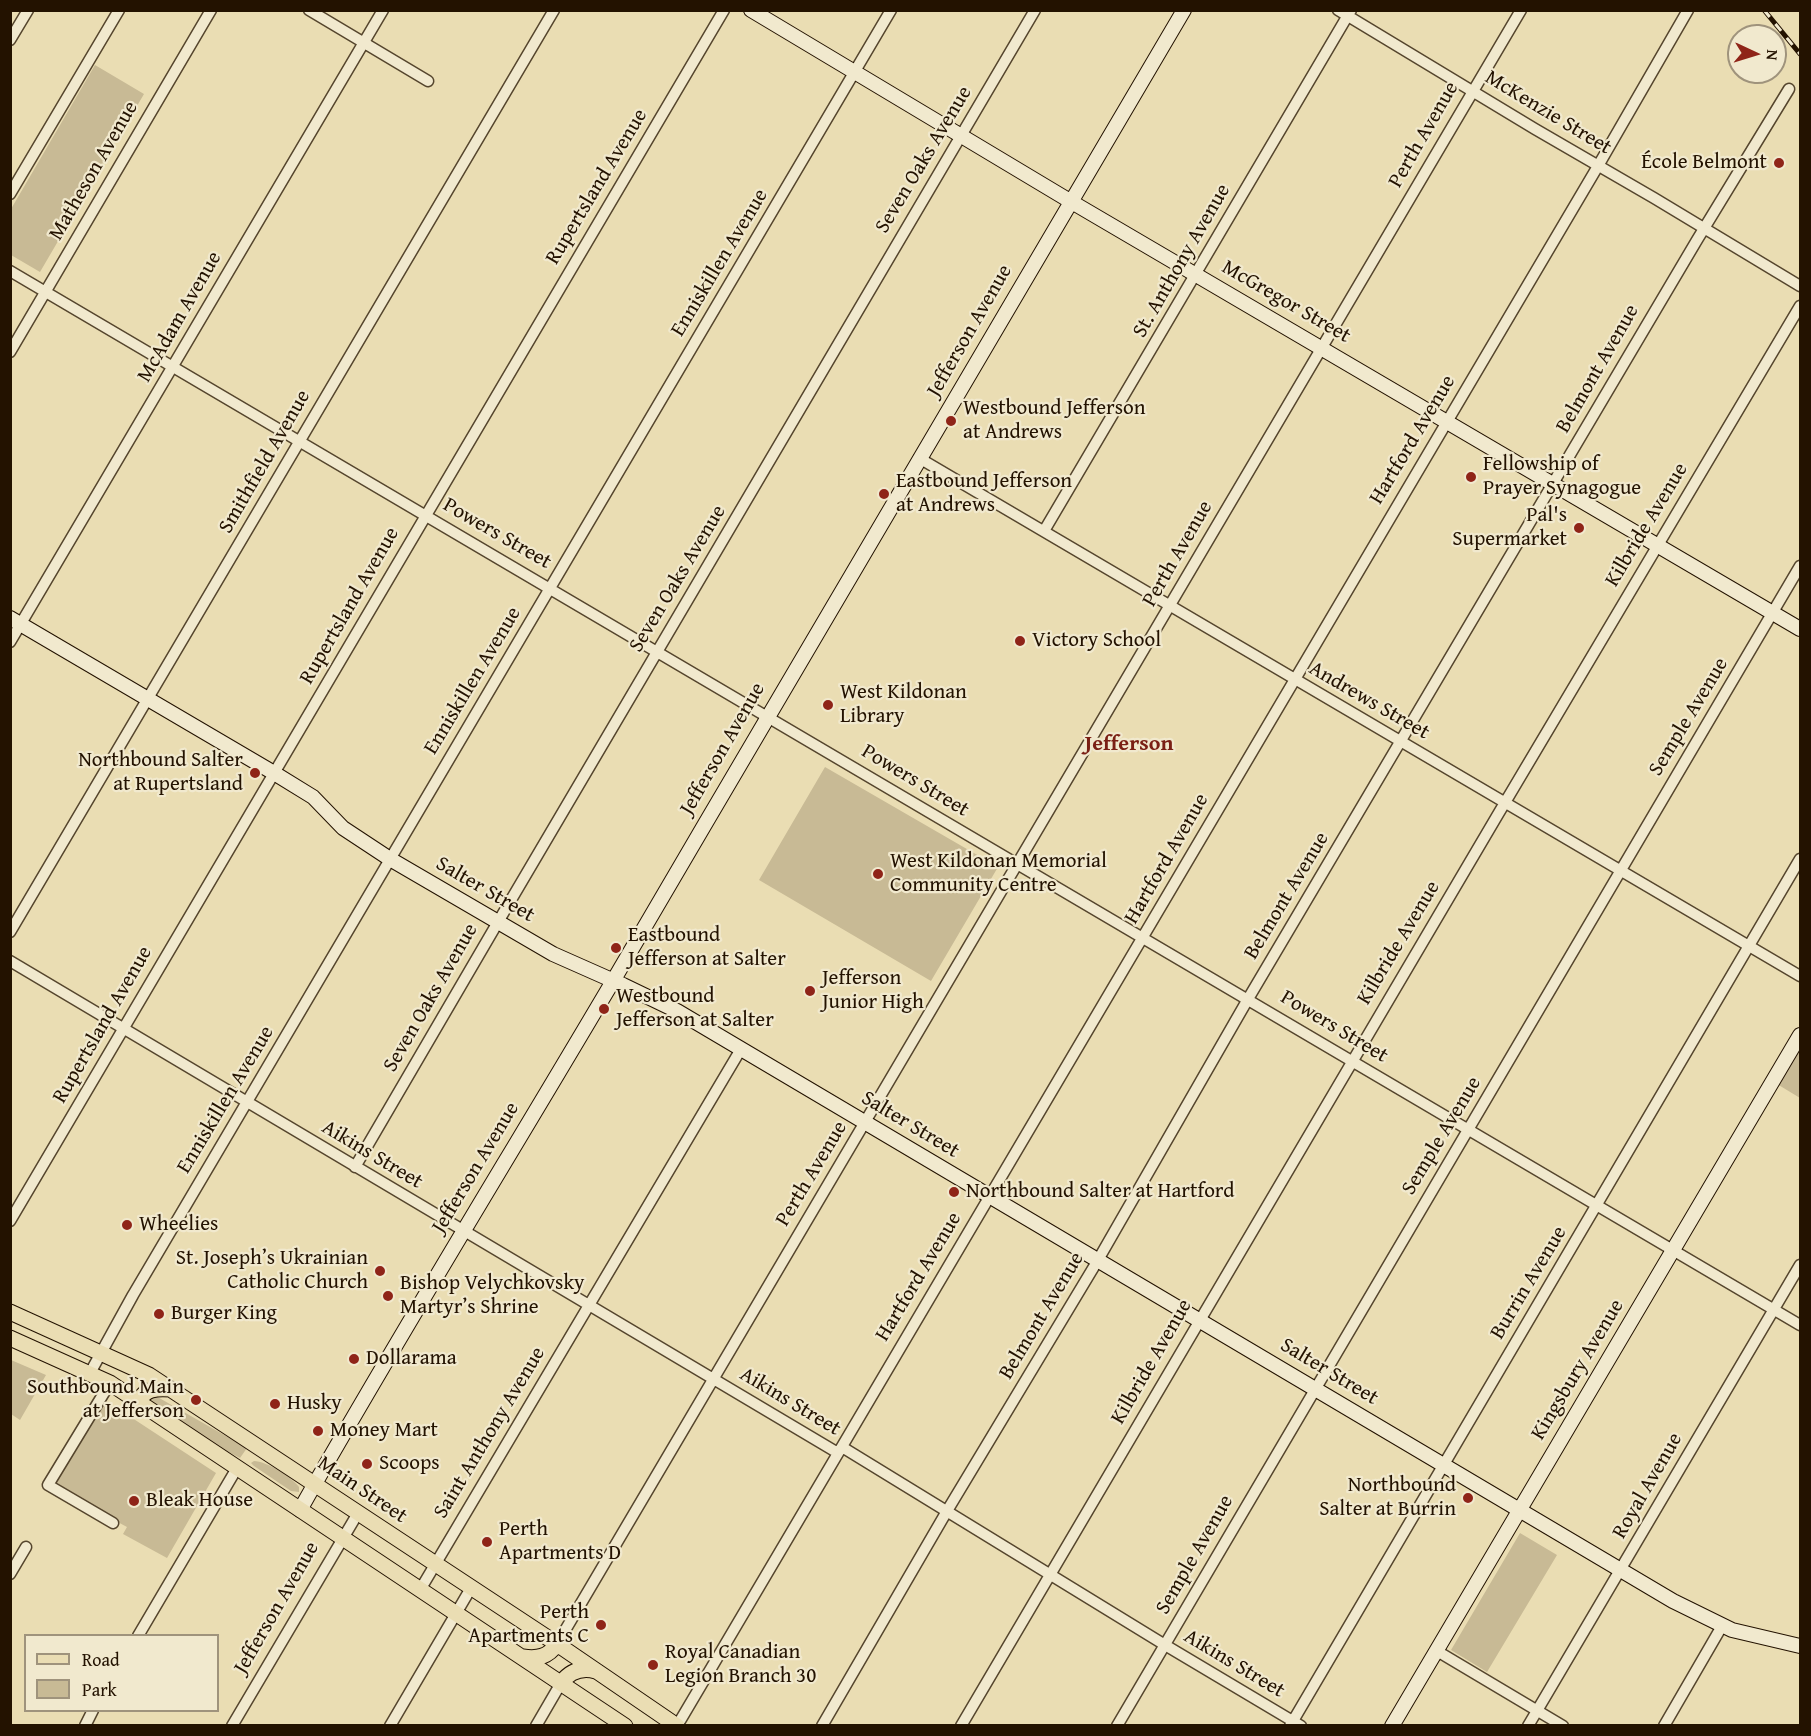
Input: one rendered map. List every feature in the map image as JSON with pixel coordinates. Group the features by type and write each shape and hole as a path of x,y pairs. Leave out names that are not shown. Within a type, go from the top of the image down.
{"main road":[{"name":"McGregor Street","path":"751,10 1070,201 1800,629"},
{"name":"Jefferson Avenue","path":"300,1510 1184,10"},
{"name":"Salter Street","path":"16,621 274,772 313,797 349,832 390,859 552,954 677,1011 1673,1601 1722,1626 1799,1647"},
{"name":"Kingsbury Avenue","path":"1392,1725 1800,1035"},
{"name":"Main Street","path":"10,1312 149,1375 677,1725"},
{"path":"10,1338 110,1383 625,1725"},
{"path":"140,1403 140,1398 146,1392 161,1388 171,1389"},
{"path":"523,1658 535,1659 543,1656 552,1651 557,1644"},
{"path":"561,1683 570,1673 579,1670 596,1671"}],"street":[{"path":"10,40 28,10"},
{"path":"10,194 119,10"},
{"name":"Matheson Avenue","path":"10,352 212,10"},
{"path":"309,10 428,81"},
{"name":"McAdam Avenue","path":"10,642 16,621 173,366 383,10"},
{"name":"Smithfield Avenue","path":"10,932 554,10"},
{"name":"Rupertsland Avenue","path":"10,1221 724,10"},
{"name":"Enniskillen Avenue","path":"90,1373 891,10"},
{"name":"Seven Oaks Avenue","path":"355,1167 1035,10"},
{"name":"Perth Avenue","path":"557,1644 1521,10"},
{"name":"Hartford Avenue","path":"677,1725 1688,10"},
{"name":"McKenzie Street","path":"1346,12 1473,91 1800,286"},
{"name":"St. Anthony Avenue","path":"1044,531 1197,274 1346,12"},
{"name":"Belmont Avenue","path":"822,1725 1098,1260 1248,999 1704,228 1789,89"},
{"name":"Powers Street","path":"10,271 1800,1325"},
{"name":"Kilbride Avenue","path":"961,1725 1504,803 1800,306"},
{"name":"Andrews Street","path":"920,458 1800,976"},
{"name":"Semple Avenue","path":"1117,1725 1800,566"},
{"name":"Burrin Avenue","path":"1295,1724 1444,1465 1800,860"},
{"name":"Aikins Street","path":"10,961 588,1306 947,1511 1295,1724"},
{"name":"Saint Anthony Avenue","path":"420,1590 741,1049"},
{"name":"Royal Avenue","path":"1528,1725 1800,1265"},
{"path":"110,1383 48,1485 113,1523"},
{"path":"139,1634 237,1468"},
{"name":"Jefferson Avenue","path":"232,1725 358,1513"},
{"path":"10,1574 26,1547"},
{"path":"390,1725 471,1588"},
{"path":"1664,1725 1722,1626"},
{"path":"1437,1651 1563,1725"},
{"path":"536,1725 561,1683"}],"green space":[{"path":"95,65 144,94 40,272 11,255 11,209"},
{"name":"West Kildonan Memorial Community Centre","path":"825,767 998,867 931,981 759,880"},
{"path":"1800,1045 1800,1098 1777,1084"},
{"path":"11,1360 46,1375 20,1420 11,1414"},
{"path":"154,1395 247,1448 240,1458 209,1442 145,1399"},
{"name":"Bleak House","path":"101,1403 120,1410 216,1473 167,1558 123,1534 127,1527 64,1493 57,1484 57,1478"},
{"path":"254,1461 285,1474 296,1483 299,1492 291,1491 254,1466 251,1463"},
{"path":"1520,1533 1557,1555 1487,1672 1451,1650"}],"railway":[{"path":"1764,10 1800,54"}],"place":[{"name":"École Belmont","path":"1779,163"},
{"name":"Westbound Jefferson at Andrews","path":"951,421"},
{"name":"Fellowship of Prayer Synagogue","path":"1471,477"},
{"name":"Eastbound Jefferson at Andrews","path":"884,494"},
{"name":"Pal's Supermarket","path":"1579,528"},
{"name":"Victory School","path":"1020,641"},
{"name":"West Kildonan Library","path":"828,705"},
{"name":"Northbound Salter at Rupertsland","path":"255,773"},
{"name":"West Kildonan Memorial Community Centre","path":"878,874"},
{"name":"Eastbound Jefferson at Salter","path":"616,948"},
{"name":"Jefferson Junior High","path":"810,991"},
{"name":"Westbound Jefferson at Salter","path":"604,1009"},
{"name":"Northbound Salter at Hartford","path":"954,1192"},
{"name":"Wheelies","path":"127,1225"},
{"name":"St. Joseph’s Ukrainian Catholic Church","path":"380,1271"},
{"name":"Bishop Velychkovsky Martyr’s Shrine","path":"388,1296"},
{"name":"Burger King","path":"159,1314"},
{"name":"Dollarama","path":"354,1359"},
{"name":"Southbound Main at Jefferson","path":"196,1400"},
{"name":"Husky","path":"275,1404"},
{"name":"Money Mart","path":"318,1431"},
{"name":"Scoops","path":"367,1464"},
{"name":"Northbound Salter at Burrin","path":"1468,1498"},
{"name":"Bleak House","path":"134,1501"},
{"name":"Perth Apartments D","path":"487,1542"},
{"name":"Perth Apartments C","path":"601,1625"},
{"name":"Royal Canadian Legion Branch 30","path":"653,1665"}],"district":[{"name":"Jefferson","path":"1129,744"}]}
